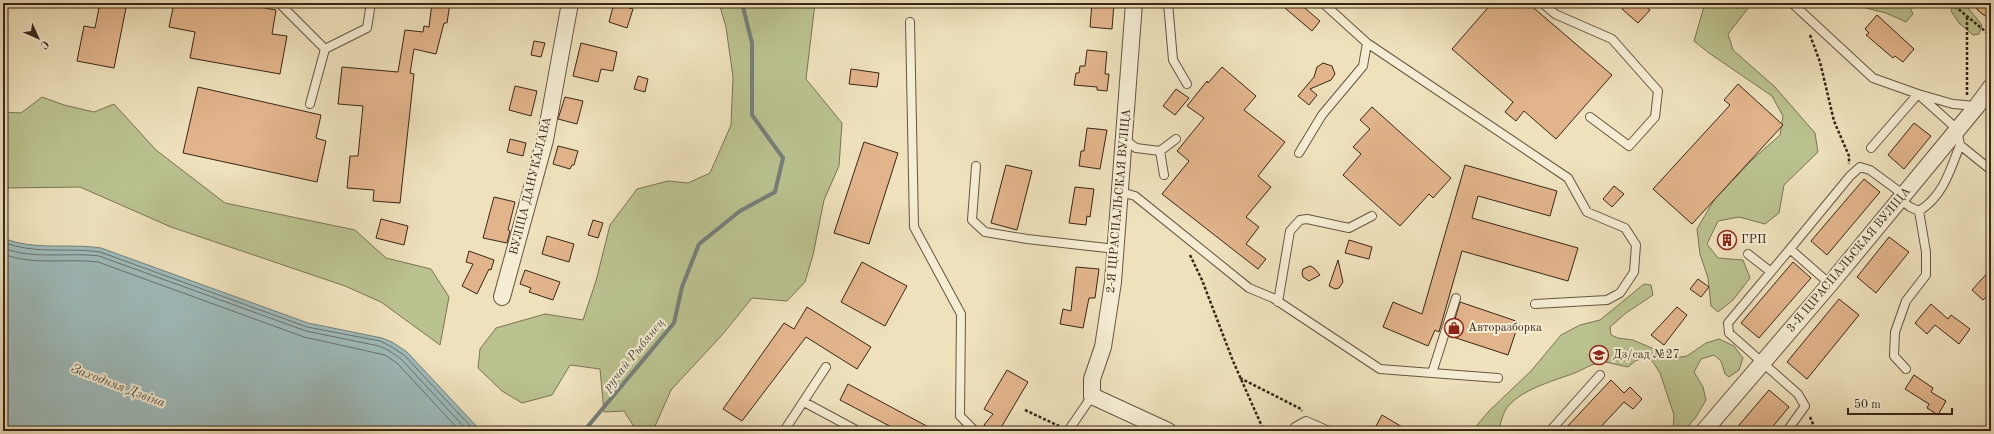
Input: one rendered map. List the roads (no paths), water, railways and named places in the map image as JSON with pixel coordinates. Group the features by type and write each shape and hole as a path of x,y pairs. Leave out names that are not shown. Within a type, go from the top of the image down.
{"main road":[{"path":"1987,3 1991,6"}],"street":[{"name":"ВУЛІЦА ДАНУКАЛАВА","path":"502,297 545,140 570,3"},
{"name":"2-Я ЦІРАСПАЛЬСКАЯ ВУЛІЦА","path":"1092,396 1092,379 1103,347 1113,282 1121,192 1134,3"},
{"name":"3-Я ЦІРАСПАЛЬСКАЯ ВУЛІЦА","path":"1704,431 1830,284 1957,129 1972,106 1991,87"},
{"path":"1092,396 1168,431"}],"lane":[{"path":"279,3 325,49"},
{"path":"310,104 325,49 367,28 371,3"},
{"path":"1168,3 1173,60 1187,84"},
{"path":"1323,3 1367,43 1568,178 1587,212 1625,228 1636,245 1635,259 1634,272 1620,294 1607,300 1535,304"},
{"path":"1542,3 1555,14 1612,39 1658,91 1655,117 1629,146 1590,117"},
{"path":"1792,3 1873,78 1918,94 1954,104 1972,106"},
{"path":"910,22 914,226 961,314 960,416 974,431"},
{"path":"1299,153 1322,115 1363,66 1367,43"},
{"path":"1918,94 1957,129 1960,145 1950,170 1938,193 1931,203 1919,211"},
{"path":"1871,148 1918,94"},
{"path":"1124,140 1136,148 1160,151 1176,139"},
{"path":"1960,145 1991,170"},
{"path":"1160,151 1164,175"},
{"path":"976,166 972,220 985,232 1027,239 1116,249"},
{"path":"1787,431 1805,406 1798,394 1729,333 1728,323 1850,176 1860,167 1870,170 1902,197 1910,207 1919,211"},
{"path":"1121,192 1135,196 1249,288 1278,302 1380,369 1498,378"},
{"path":"1906,368 1894,356 1895,332 1906,302 1926,275 1926,252 1919,211"},
{"path":"1278,302 1290,230 1300,220 1308,219 1349,228 1372,216"},
{"path":"1790,249 1830,284"},
{"path":"1748,254 1771,272"},
{"path":"1432,373 1456,298"},
{"path":"784,431 826,367"},
{"path":"1550,431 1600,375"},
{"path":"1069,431 1092,396"},
{"path":"804,402 858,431"},
{"path":"1293,431 1295,427 1306,421 1329,431"}],"water":[{"name":"Заходняя Дзвіна","path":"3,238 15,242 39,246 101,248 308,323 382,338 392,342 407,352 481,431 3,431"}],"waterway":[{"name":"ручай Рыбянец","path":"584,431 674,323 682,287 699,244 740,211 775,192 783,158 752,115 752,43 742,3"}],"place":[{"name":"ГРП","path":"1727,240"},
{"name":"Авторазборка","path":"1454,328"},
{"name":"Дз/сад №27","path":"1599,355"}]}
